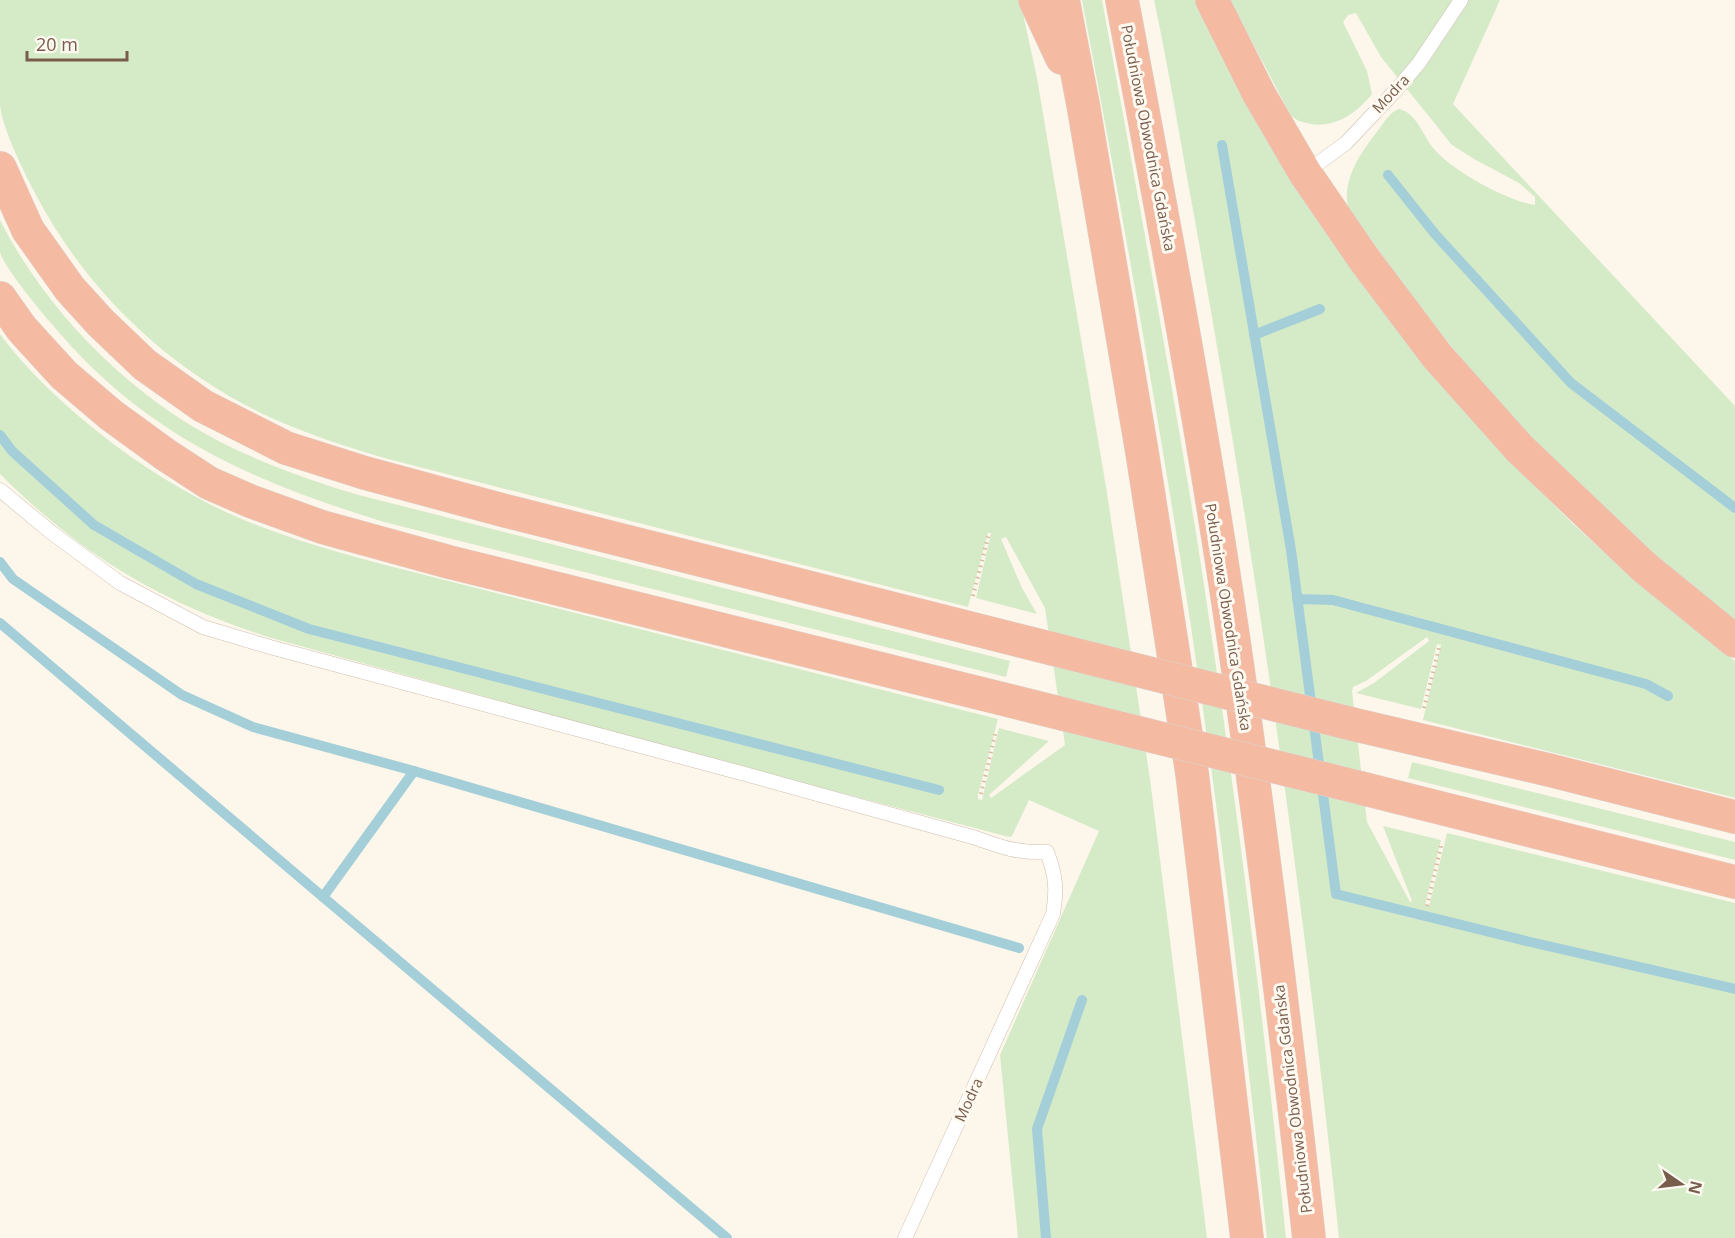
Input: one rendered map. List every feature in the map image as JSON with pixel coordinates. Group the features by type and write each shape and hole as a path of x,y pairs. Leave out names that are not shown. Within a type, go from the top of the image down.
{"highway":[{"path":"1035,0 1083,104"},
{"path":"1063,0 1142,452 1192,773 1247,1238"},
{"name":"Południowa Obwodnica Gdańska","path":"1122,0 1178,297 1238,667 1284,1017 1309,1238"},
{"path":"1212,0 1259,94 1305,172 1364,259 1437,356 1519,448 1644,567 1735,641"},
{"path":"0,168 28,230 70,289 108,330 145,365 203,406 286,448 365,473 506,511 1352,724 1735,817"},
{"path":"0,298 22,329 64,375 111,416 209,483 250,501 322,527 449,562 1735,882"}],"lane":[{"name":"Modra","path":"1305,172 1346,142 1397,89 1419,63 1461,0"},
{"name":"Modra","path":"0,490 120,584 203,627 745,774 976,838 1006,849 1018,852 1047,852 1054,872 1057,892 1053,914 905,1238"}],"path":[{"path":"973,597 989,533"},
{"path":"1423,709 1440,644"},
{"path":"981,794 997,728"},
{"path":"1427,906 1443,841"}],"green space":[{"path":"0,0 1020,0 1037,78 1107,493 1150,779 1207,1238 1018,1238 1000,1055 1099,831 1029,800 1012,836 1009,837 688,753 275,639 197,610 161,593 94,553 62,530 0,474 0,334 22,362 48,388 113,443 182,489 222,510 267,529 385,565 998,719 978,795 978,799 982,800 999,728 1049,741 989,795 991,798 1065,745 1045,608 1006,537 1001,539 1022,588 1037,614 976,598 991,533 988,533 968,607 388,459 304,431 239,401 203,380 138,328 82,267 58,233 21,165 2,115 0,105"},
{"path":"1082,0 1102,0 1186,472 1235,800 1286,1238 1267,1238 1232,928 1190,620 1139,310"},
{"path":"1154,0 1195,0 1321,223 1365,288 1415,352 1518,469 1573,524 1630,576 1735,661 1735,798 1423,720 1441,645 1437,644 1421,709 1356,693 1374,683 1429,641 1427,637 1366,681 1353,687 1352,691 1367,822 1410,902 1412,901 1383,826 1441,840 1425,905 1429,906 1447,833 1735,903 1735,1238 1339,1238 1310,980 1257,594 1216,338"},
{"path":"1230,0 1500,0 1453,104 1735,406 1735,622 1601,508 1550,459 1519,425 1458,355 1402,282 1348,207 1347,196 1351,175 1360,156 1388,117 1399,109 1411,115 1430,144 1443,158 1467,175 1510,198 1535,205 1535,197 1519,183 1452,145 1381,57 1356,13 1348,15 1343,22 1367,71 1372,94 1345,118 1329,124 1311,124 1295,118 1290,114"},
{"path":"0,220 44,291 101,355 133,384 166,409 202,432 239,451 328,486 359,495 1010,661 1006,677 384,522 334,506 243,470 161,423 122,395 85,361 38,308 2,258"},
{"path":"1412,762 1735,842 1735,860 1408,778"}],"waterway":[{"path":"1222,145 1291,550 1336,894 1735,989"},
{"path":"1388,175 1435,234 1571,383 1735,508"},
{"path":"1254,335 1320,309"},
{"path":"0,435 12,451 94,525 196,584 309,629 939,790"},
{"path":"0,562 13,579 182,695 253,727 414,771 323,897 0,623"},
{"path":"1297,599 1333,600 1646,684 1668,696"},
{"path":"414,771 1019,948"},
{"path":"323,897 727,1238"},
{"path":"1046,1238 1037,1129 1082,1000"}]}
